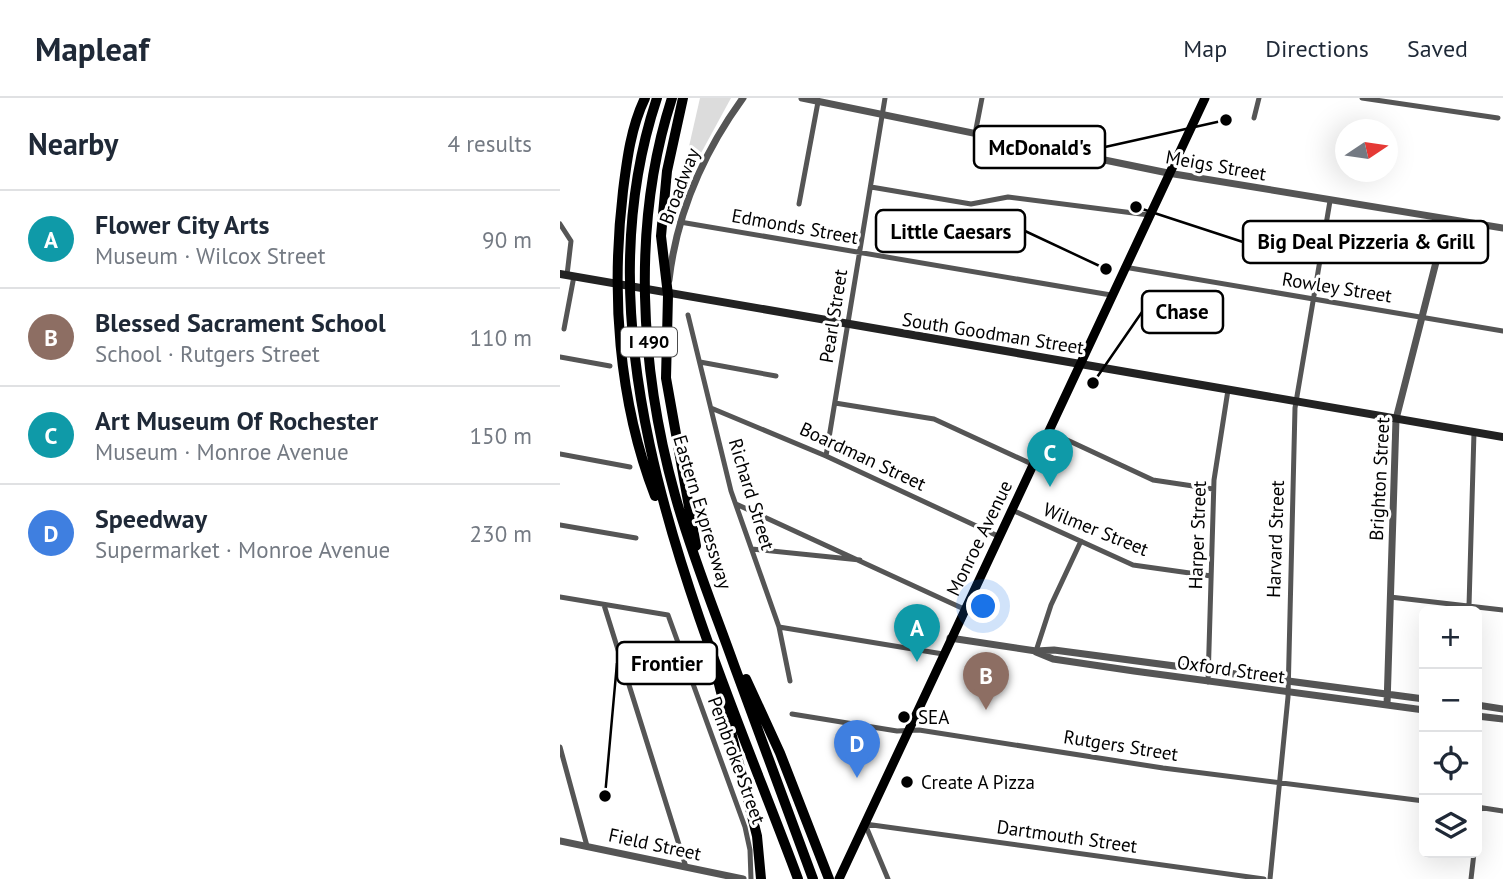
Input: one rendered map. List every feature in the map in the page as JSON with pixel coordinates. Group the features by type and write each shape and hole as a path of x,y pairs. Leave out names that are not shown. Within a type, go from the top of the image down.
{"highway":[{"path":"645,98 634,127 628,158 620,285 626,384 633,427 650,482 679,556"},
{"name":"Eastern Expressway","path":"657,98 645,141 636,197 632,311 647,435 679,556 798,879"},
{"name":"Eastern Expressway","path":"672,98 659,146 650,202 646,270 648,327 664,450 703,581 813,879"},
{"path":"683,98 669,160 662,217 662,293 666,378 703,581"},
{"path":"719,624 771,734 829,879"},
{"path":"706,632 757,836 761,879"}],"main road":[{"name":"Monroe Avenue","path":"839,879 1205,98"},
{"name":"South Goodman Street","path":"567,275 1503,437"}],"street":[{"name":"Broadway","path":"662,293 680,222 699,168 743,98"},
{"name":"Meigs Street","path":"802,98 1168,173 1503,229"},
{"name":"Pearl Street","path":"826,456 885,98"},
{"path":"975,134 982,98"},
{"path":"1254,118 1259,98"},
{"path":"1363,98 1498,118"},
{"path":"799,204 818,102"},
{"path":"870,187 971,204 1008,197 1149,215"},
{"name":"Harvard Street","path":"1270,879 1288,692 1295,402 1330,201"},
{"name":"Brighton Street","path":"1387,705 1396,419 1447,219"},
{"name":"Edmonds Street","path":"680,222 1111,295"},
{"path":"560,224 572,241 567,275 565,329"},
{"name":"Rowley Street","path":"1124,267 1503,331"},
{"name":"Richard Street","path":"688,315 736,504 779,627 790,681"},
{"path":"560,357 610,366"},
{"path":"700,362 776,376"},
{"name":"Harper Street","path":"1208,682 1213,489 1228,390"},
{"path":"835,403 940,421 1034,465"},
{"name":"Boardman Street","path":"711,408 826,456 1000,537"},
{"path":"1050,432 1153,480 1213,489"},
{"path":"1390,597 1469,606 1474,432"},
{"path":"560,454 630,467"},
{"path":"736,504 964,609"},
{"name":"Wilmer Street","path":"1012,510 1133,565 1211,576"},
{"path":"560,525 636,538"},
{"path":"1035,652 1051,605 1080,541"},
{"path":"752,549 860,560"},
{"path":"560,597 604,605 686,867"},
{"name":"Pembroke Street","path":"604,605 668,615 745,827 751,879"},
{"path":"1482,608 1503,610"},
{"path":"779,627 943,654"},
{"name":"Oxford Street","path":"950,638 1035,652 1054,659 1419,709"},
{"name":"Oxford Street","path":"1035,652 1054,650 1419,698"},
{"path":"1482,706 1503,709"},
{"name":"Rutgers Street","path":"792,714 897,731 909,730 1419,800"},
{"path":"1482,717 1503,719"},
{"path":"560,747 587,846"},
{"path":"1482,808 1503,811"},
{"path":"865,824 888,879"},
{"name":"Dartmouth Street","path":"865,824 1264,879"},
{"name":"Field Street","path":"560,841 743,879"},
{"path":"1471,879 1473,858"}],"shaded area":[{"path":"700,98 731,98 694,166 685,164"}],"place":[{"name":"McDonald's","path":"1226,120"},
{"name":"Big Deal Pizzeria & Grill","path":"1136,207"},
{"name":"Little Caesars","path":"1106,269"},
{"name":"Chase","path":"1093,383"},
{"name":"Art Museum Of Rochester","path":"1050,487"},
{"name":"Flower City Arts","path":"917,662"},
{"name":"Blessed Sacrament School","path":"986,710"},
{"name":"SEA","path":"904,717"},
{"name":"Speedway","path":"857,778"},
{"name":"Create A Pizza","path":"907,782"},
{"name":"Frontier","path":"605,796"}]}
